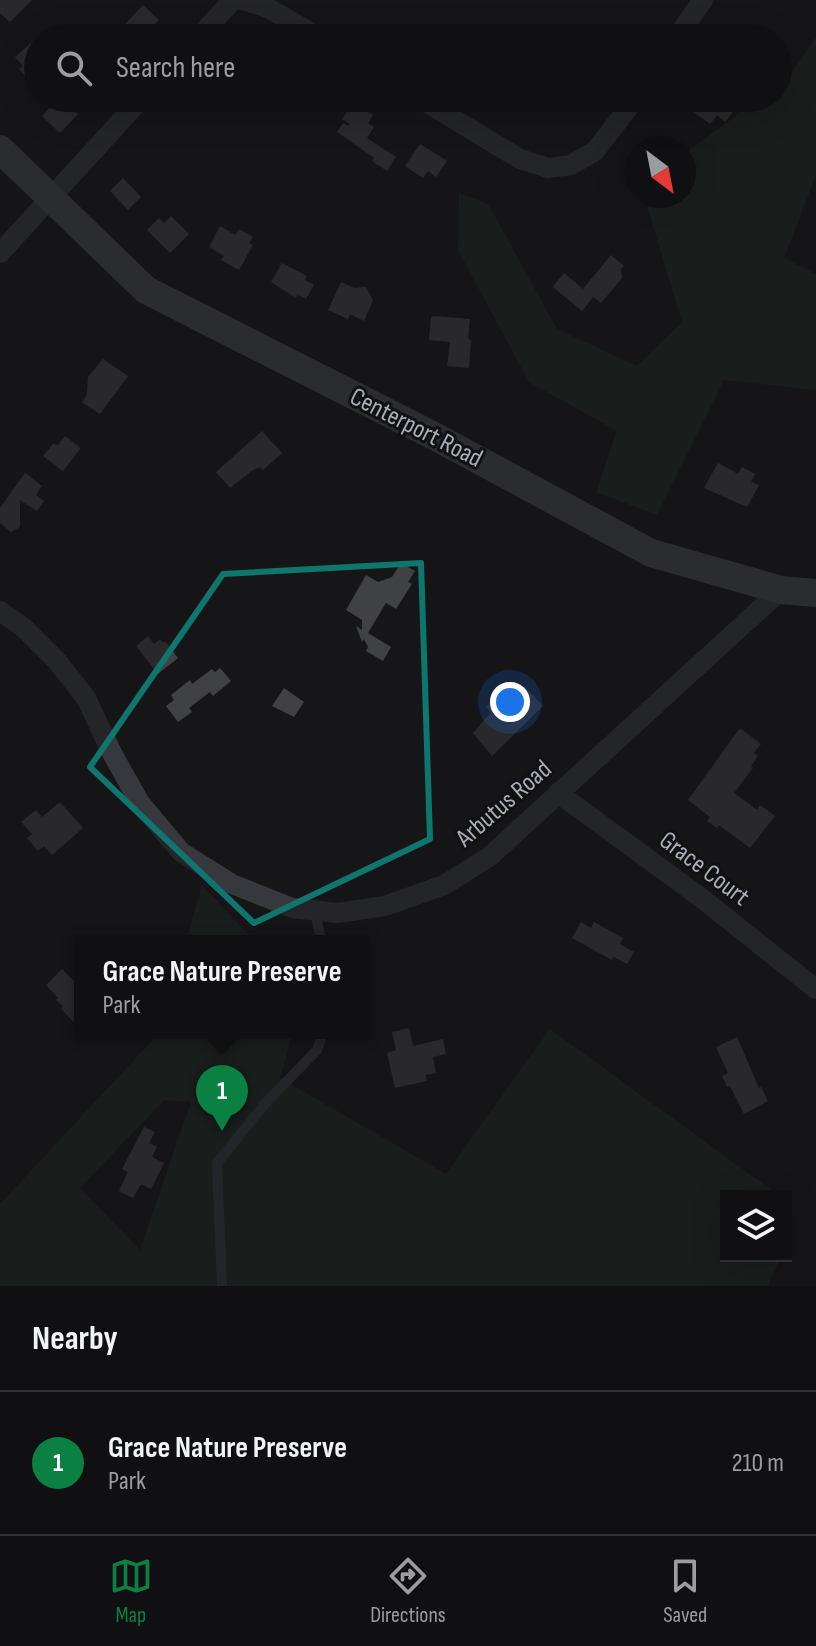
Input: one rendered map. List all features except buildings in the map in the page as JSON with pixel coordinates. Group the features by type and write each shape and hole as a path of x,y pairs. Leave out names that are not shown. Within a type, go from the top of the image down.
{"main road":[{"name":"Centerport Road","path":"0,149 146,290 436,437 651,553 781,590 816,593"}],"street":[{"path":"211,24 233,0"},
{"path":"243,0 268,8 296,24"},
{"path":"686,24 703,0"},
{"path":"0,253 129,112"},
{"path":"442,112 520,159 548,168 571,165 595,151 625,112"},
{"name":"Arbutus Road","path":"0,611 24,628 57,661 86,698 140,803 181,852 232,884 292,908 337,913 385,906 444,885 489,857 781,590"},
{"name":"Grace Court","path":"558,793 700,897 816,989"}],"lane":[{"path":"315,911 320,935"},
{"path":"222,1286 217,1163 263,1106 317,1050 321,1039"}],"highlighted area":[{"path":"421,563 430,839 254,923 90,767 223,574"}],"shaded area":[{"path":"816,37 816,175 784,258 816,274 816,390 724,380 657,515 596,492 617,431 529,382 458,250 459,193 488,204 557,329 637,366 682,322 648,208 696,208 696,145 741,112 792,112 792,72"},
{"path":"202,885 251,935 188,935"},
{"path":"550,1029 772,1190 720,1190 720,1262 778,1262 768,1286 0,1286 0,1204 153,1039 291,1039 280,1078 446,1174","holes":["164,1100 191,1102 140,1250 80,1188"]}],"place":[{"name":"Grace Nature Preserve","path":"222,1131"}]}
